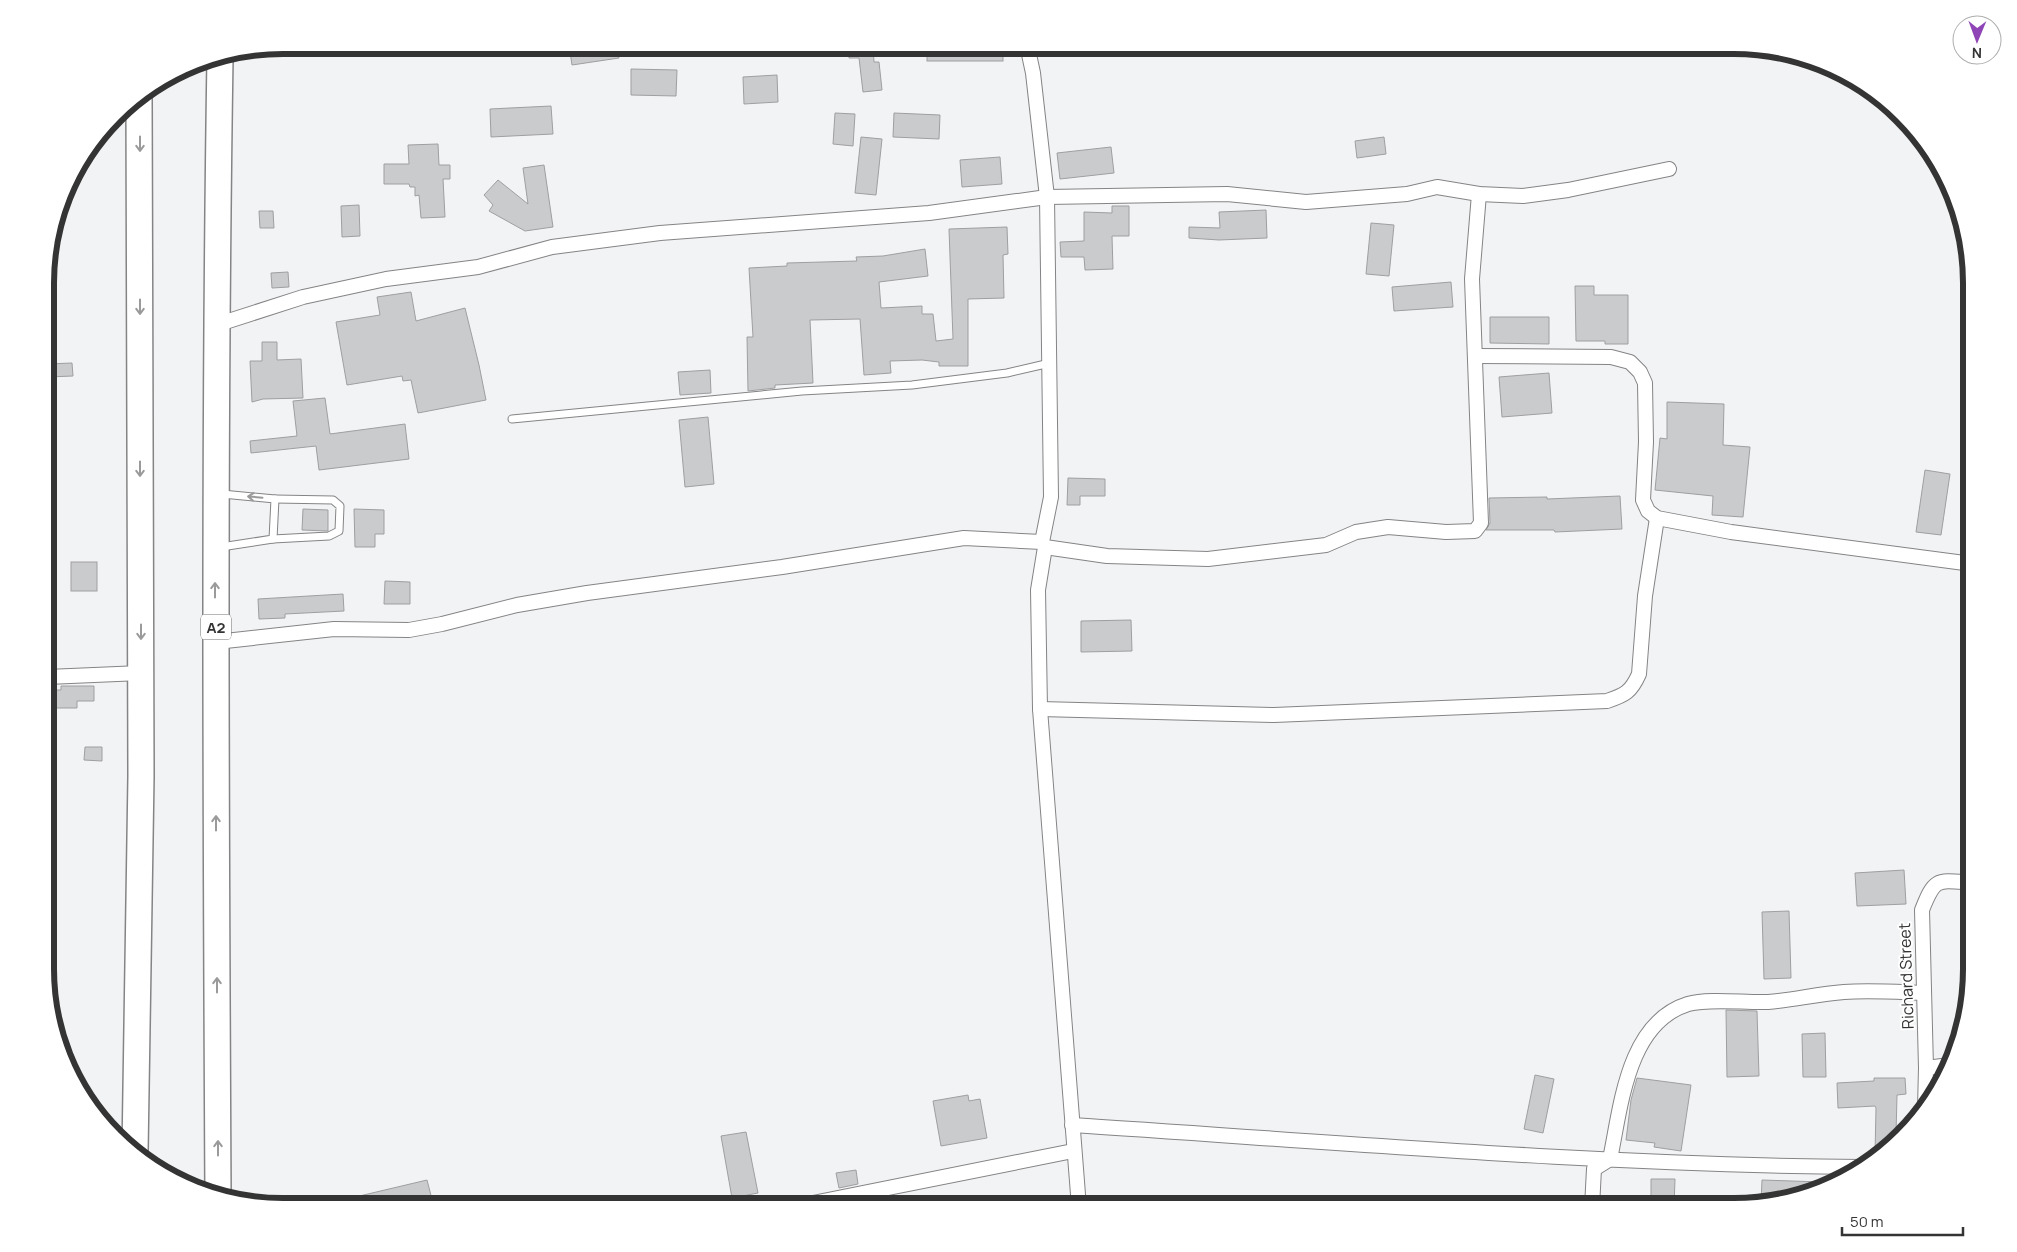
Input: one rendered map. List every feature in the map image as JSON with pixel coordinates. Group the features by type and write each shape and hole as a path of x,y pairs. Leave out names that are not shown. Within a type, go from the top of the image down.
{"highway":[{"name":"A2","path":"218,1189 215,547 220,63"},
{"path":"135,1144 141,673 140,104"}],"street":[{"path":"1028,54 1032,73 1047,198 1051,497 1038,590 1040,709 1077,1198"},
{"path":"216,325 303,297 386,279 478,267 552,247 660,232 929,213 1047,198 1227,194 1306,202 1407,194 1437,187 1479,194 1523,196 1568,190 1669,169"},
{"path":"216,642 334,629 409,630 442,624 517,605 587,593 782,567 964,538 1043,544 1108,556 1208,559 1326,545 1356,532 1388,527 1446,532 1475,531 1481,523 1472,279 1479,194"},
{"path":"1476,356 1610,356 1630,362 1640,372 1645,383 1646,442 1643,500 1648,511 1657,518 1731,532 1963,563"},
{"path":"1040,709 1274,715 1607,701 1625,695 1634,685 1639,674 1645,596 1657,518"},
{"path":"54,677 141,673"},
{"name":"Richard Street","path":"1925,1097 1922,910 1935,884 1944,881 1963,882"},
{"path":"1592,1198 1594,1169 1610,1159 1628,1076 1640,1045 1655,1025 1671,1012 1689,1004 1769,1002 1842,992 1924,993"},
{"path":"1926,1068 1942,1066"},
{"path":"1072,1125 1610,1159 1851,1167"},
{"path":"838,1198 1073,1151"}],"lane":[{"path":"512,419 802,391 912,384 1007,373 1050,363"},
{"path":"215,547 273,539 330,536 339,531 340,524 340,506 332,500 216,493"},
{"path":"273,539 275,498"}],"building":[{"path":"570,54 618,54 619,58 572,65"},
{"path":"849,54 874,54 874,62 879,62 882,90 863,92 859,58 849,58"},
{"path":"927,54 1003,54 1003,61 927,61"},
{"path":"631,69 677,70 676,96 631,95"},
{"path":"777,75 778,102 744,104 743,77"},
{"path":"551,106 553,134 491,137 490,109"},
{"path":"835,113 855,114 853,146 833,144"},
{"path":"894,113 940,115 939,139 893,137"},
{"path":"861,137 882,139 876,195 855,193"},
{"path":"1384,137 1386,154 1357,158 1355,141"},
{"path":"438,144 439,165 450,165 450,179 443,179 445,217 421,218 419,195 415,196 415,187 410,187 409,184 384,184 384,164 409,164 408,145"},
{"path":"1111,147 1114,173 1060,179 1057,153"},
{"path":"1000,157 1002,184 962,187 960,160"},
{"path":"544,165 553,227 525,231 489,211 493,205 484,195 498,180 528,204 523,168"},
{"path":"359,205 360,236 342,237 341,206"},
{"path":"1112,206 1129,206 1129,236 1112,236 1113,269 1085,270 1084,257 1061,257 1060,242 1084,241 1084,212 1112,213"},
{"path":"1266,210 1267,238 1219,240 1189,238 1189,227 1220,228 1219,212"},
{"path":"259,211 273,211 274,228 260,228"},
{"path":"1371,223 1394,225 1389,276 1366,274"},
{"path":"1007,227 1008,254 1003,255 1004,298 968,299 968,366 939,366 939,362 922,360 890,361 891,373 864,375 860,319 810,320 813,383 775,385 775,388 748,391 747,337 753,337 749,268 787,266 787,263 857,261 856,257 883,256 925,249 928,276 879,282 881,308 922,306 922,314 933,314 936,341 953,339 949,229"},
{"path":"288,272 289,287 272,288 271,273"},
{"path":"1451,282 1453,307 1394,311 1392,287"},
{"path":"1575,286 1594,286 1594,295 1628,295 1628,344 1605,344 1605,341 1576,341"},
{"path":"411,292 416,321 465,308 486,400 418,413 411,380 403,381 402,376 347,385 336,322 380,315 377,297"},
{"path":"1490,317 1549,317 1549,344 1490,343"},
{"path":"262,342 277,342 277,360 301,359 303,398 263,399 252,402 250,361 262,361"},
{"path":"72,363 73,376 54,377 54,364"},
{"path":"710,370 711,393 680,395 678,372"},
{"path":"1549,373 1552,413 1502,417 1499,377"},
{"path":"325,398 330,434 405,424 409,459 319,470 316,446 251,453 250,441 297,436 293,401"},
{"path":"1667,402 1724,404 1723,445 1750,447 1743,517 1712,515 1713,496 1655,490 1660,438 1667,439"},
{"path":"708,417 714,484 685,487 679,420"},
{"path":"1925,470 1950,474 1941,535 1916,532"},
{"path":"1068,478 1105,479 1105,496 1080,496 1080,505 1067,505"},
{"path":"1620,496 1622,529 1555,532 1554,530 1486,530 1490,523 1489,498 1547,497 1547,499"},
{"path":"303,509 328,510 328,531 302,530"},
{"path":"354,509 384,510 384,534 375,534 375,547 355,547"},
{"path":"71,562 97,562 97,591 71,591"},
{"path":"385,581 410,582 410,604 384,604"},
{"path":"343,594 344,611 285,614 285,618 259,619 258,599"},
{"path":"1131,620 1132,651 1081,652 1081,621"},
{"path":"61,686 94,686 94,701 77,701 77,708 54,708 54,690 61,690"},
{"path":"85,747 102,747 102,761 84,760"},
{"path":"1904,870 1906,904 1857,906 1855,873"},
{"path":"1789,911 1791,978 1764,979 1762,912"},
{"path":"1726,1010 1757,1011 1759,1076 1727,1077"},
{"path":"1825,1033 1826,1077 1803,1077 1802,1034"},
{"path":"1535,1075 1554,1079 1543,1133 1524,1129"},
{"path":"1637,1078 1691,1085 1681,1151 1654,1147 1655,1143 1626,1140 1631,1100"},
{"path":"1874,1078 1905,1078 1906,1094 1897,1095 1896,1131 1875,1150 1875,1106 1838,1108 1837,1083 1874,1081"},
{"path":"968,1095 969,1101 980,1099 987,1138 941,1146 933,1101"},
{"path":"746,1132 758,1193 732,1198 721,1136"},
{"path":"856,1170 858,1184 839,1188 836,1173"},
{"path":"1651,1179 1675,1179 1674,1198 1651,1198"},
{"path":"427,1180 432,1198 351,1198"},
{"path":"1762,1180 1819,1182 1779,1194 1761,1196"}]}
